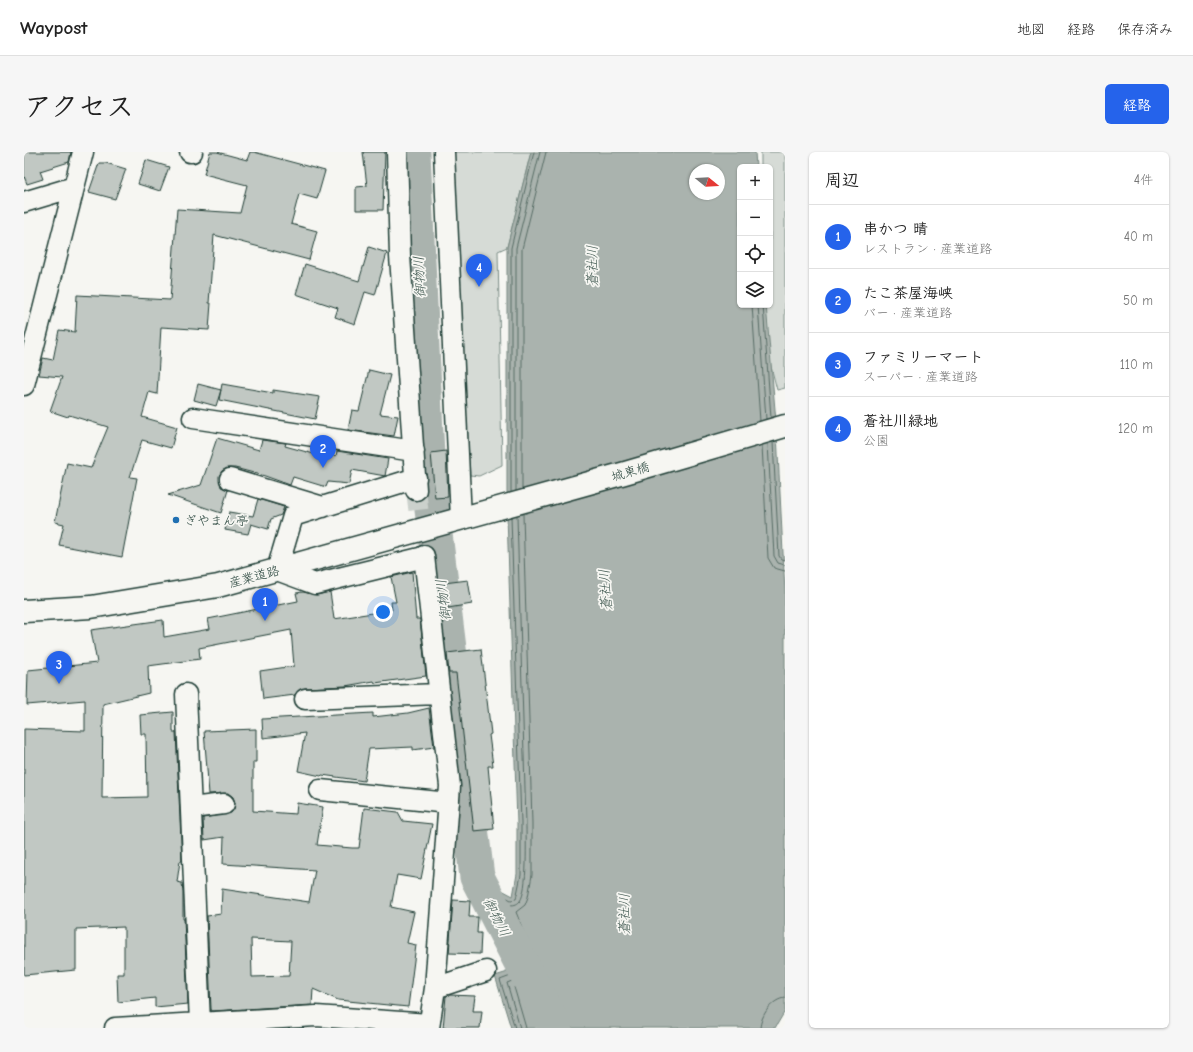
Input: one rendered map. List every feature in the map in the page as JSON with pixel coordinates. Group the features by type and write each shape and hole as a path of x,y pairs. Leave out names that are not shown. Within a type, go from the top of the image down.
{"street":[{"path":"24,385 83,152"},
{"path":"115,1028 200,1023 266,1024 316,1016 429,1026 434,988 450,786 424,557 315,584 277,570 293,516 416,484 400,256 397,152"},
{"path":"444,152 471,516"},
{"path":"24,202 74,187"},
{"path":"193,418 414,451"},
{"name":"城東橋","path":"471,516 783,426"},
{"path":"230,479 323,507"},
{"name":"産業道路","path":"24,611 91,607 218,586 471,516"},
{"path":"186,694 200,1023"},
{"path":"305,699 440,694"},
{"path":"320,790 449,803"},
{"path":"191,808 224,804"},
{"path":"434,988 486,970"}],"shaded area":[{"path":"452,152 531,152 507,247 498,251 502,465 479,476 470,475"},
{"path":"761,152 785,152 785,388 777,390 768,355 763,308 773,308 773,164 761,164"}],"water":[{"name":"蒼社川","path":"531,152 755,152 756,164 737,164 737,308 766,308 777,433 785,593 785,1011 775,1028 511,1028 495,976 524,967 487,882 513,896 517,874 517,824 507,515 507,247"}],"building":[{"path":"24,152 71,152 69,162 40,171 43,179 27,184 24,176"},
{"path":"210,152 217,152 247,160 250,152 254,152 325,171 317,199 299,194 291,224 317,231 309,260 214,235 209,303 211,303 209,330 161,327 157,394 149,392 142,417 177,427 171,448 142,440 130,477 137,478 122,557 59,545 64,524 55,522 67,463 91,468 108,427 50,411 62,377 39,375 43,358 53,360 59,330 75,332 77,295 170,300 177,209 240,213 247,185 204,174"},
{"path":"363,152 385,152 383,210 356,210 356,187 367,186"},
{"path":"146,160 169,167 160,191 138,184"},
{"path":"99,163 106,163 126,169 115,199 89,192"},
{"path":"369,247 387,253 375,295 365,292 355,324 335,317 338,308 296,294 305,264 359,281"},
{"path":"369,370 390,375 380,414 398,416 394,436 348,430 352,410 359,411"},
{"path":"198,384 221,390 216,406 194,400"},
{"path":"222,384 273,393 273,390 320,397 315,419 219,400"},
{"path":"217,438 259,450 262,440 286,443 285,446 314,454 315,450 336,456 337,451 388,459 385,476 352,470 349,484 328,482 326,487 293,477 290,485 265,476 235,468 227,468 222,471 219,476 221,487 228,490 221,513 168,495 201,485"},
{"path":"446,451 448,497 435,498 431,453"},
{"path":"258,499 284,507 281,515 271,519 268,529 251,524 248,534 225,530 229,512 253,516"},
{"path":"412,572 416,619 420,619 426,676 375,683 374,681 345,686 305,688 299,690 295,695 263,699 260,671 294,666 291,630 199,648 200,659 148,666 149,693 103,704 102,798 147,797 146,734 141,734 140,715 173,712 173,732 176,732 182,861 180,861 177,882 182,883 183,892 183,919 188,1004 155,1007 155,998 118,1002 117,974 124,974 124,927 76,929 76,970 24,975 24,729 85,731 85,700 27,705 28,670 97,663 91,630 163,620 164,637 210,629 208,619 298,601 296,593 303,592 317,595 330,592 334,619 392,610 391,602 396,602 391,577"},
{"path":"468,580 472,604 448,608 444,583"},
{"path":"481,649 491,734 489,735 493,766 488,766 494,829 474,831 456,673 449,673 447,653"},
{"path":"429,708 434,747 413,750 413,747 369,749 364,781 321,776 298,771 305,733 263,738 262,719 373,713 373,717 408,713"},
{"path":"256,729 256,762 253,762 253,811 296,814 297,803 323,807 317,845 359,848 364,808 398,812 403,821 432,824 421,879 397,875 391,907 414,912 407,943 416,945 408,1007 338,1000 313,989 312,1005 212,1011 207,916 221,914 222,889 309,902 315,870 223,864 224,837 204,840 203,818 231,813 234,809 235,803 233,797 228,793 209,794 204,731","holes":["251,939 291,941 289,976 252,977"]},
{"path":"453,900 470,901 469,917 478,917 477,933 481,933 480,954 449,953"},
{"path":"446,996 475,996 473,1011 482,1011 480,1028 443,1028"}],"waterway":[{"name":"御物川","path":"413,152 428,477 477,877 555,1028"}],"tunnel":[{"path":"416,490 424,556"}],"place":[{"name":"蒼社川緑地","path":"479,287"},
{"name":"たこ茶屋海峡","path":"323,468"},
{"name":"ぎやまん亭","path":"176,520"},
{"name":"串かつ 晴","path":"265,621"},
{"name":"ファミリーマート","path":"59,684"}]}
